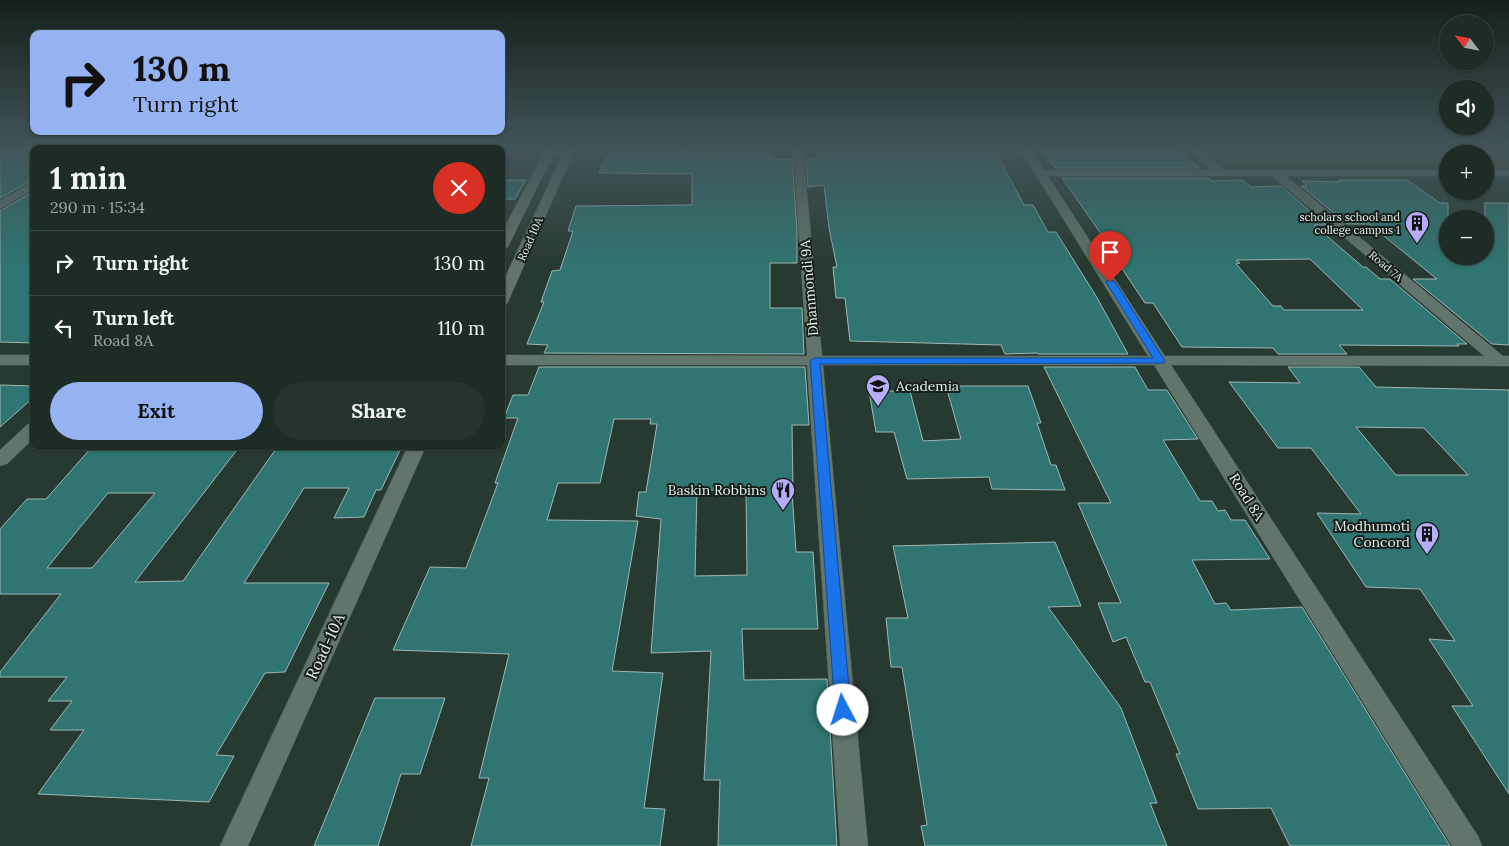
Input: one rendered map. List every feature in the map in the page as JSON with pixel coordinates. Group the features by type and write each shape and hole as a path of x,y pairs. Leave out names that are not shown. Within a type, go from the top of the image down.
{"street":[{"path":"0,205 27,188"},
{"name":"Road 10A","path":"505,239 531,188"},
{"name":"Road 10A","path":"505,293 552,188"},
{"name":"Dhanmondi 9A","path":"801,188 854,846"},
{"name":"Road 8A","path":"1051,188 1468,846"},
{"name":"Road 7A","path":"1294,188 1504,361"},
{"path":"0,360 30,360"},
{"path":"505,360 1504,361"},
{"path":"0,460 30,432"},
{"name":"Road-10A","path":"234,846 415,450"}],"building":[{"path":"0,188 17,188 0,198"},
{"path":"505,188 521,188 515,199 505,199"},
{"path":"692,188 794,188 797,263 770,263 770,308 802,308 804,354 544,353 548,345 527,344 544,302 541,302 552,271 560,270 573,231 568,231 576,206 692,205"},
{"path":"824,188 1015,188 1024,205 1033,205 1048,232 1056,232 1096,296 1128,354 1005,354 1001,345 850,341 845,298 836,298 833,267 837,267 829,228"},
{"path":"1069,188 1284,188 1326,225 1314,225 1363,267 1366,267 1380,279 1390,279 1467,344 1457,344 1459,346 1339,345 1347,354 1278,354 1273,348 1182,347 1153,303 1145,303 1121,267 1124,267","holes":["1310,259 1363,310 1284,310 1281,306 1273,306 1236,264 1240,263 1236,260"]},
{"path":"1304,188 1419,188 1440,203 1448,203 1448,210 1439,210 1439,265 1494,265 1494,210 1485,210 1485,203 1509,203 1509,345 1492,344 1413,279 1437,279 1369,224 1347,224"},
{"path":"30,193 30,343 0,342 0,211"},
{"path":"539,367 805,367 809,425 792,425 792,491 796,552 813,552 818,629 742,629 744,680 827,679 837,846 718,846 720,780 704,780 711,651 651,653 661,519 636,516 639,492 646,492 657,424 650,424 651,419 614,419 600,483 558,483 547,520 638,521 612,671 663,673 644,808 665,809 660,846 471,846 489,778 479,778 509,654 393,650 430,567 466,568 498,483 495,483 518,418 505,418 513,395 528,395","holes":["697,490 746,490 747,575 695,576"]},
{"path":"1044,367 1135,367 1148,390 1167,390 1198,439 1163,440 1200,501 1212,501 1218,511 1225,510 1231,520 1245,520 1270,559 1192,560 1215,604 1226,603 1231,610 1302,607 1450,846 1290,846 1271,808 1198,809 1176,754 1180,754 1150,682 1145,682 1126,637 1113,642 1098,603 1121,603 1078,503 1111,503"},
{"path":"1288,367 1359,367 1376,387 1509,390 1509,794 1452,706 1473,706 1429,639 1455,641 1420,589 1366,587 1317,513 1361,514 1311,448 1278,448 1229,382 1300,383","holes":["1356,427 1424,428 1468,475 1396,475"]},
{"path":"0,385 30,386 30,401 0,427"},
{"path":"946,386 1028,386 1041,423 1037,423 1051,465 1056,465 1065,490 992,489 989,477 907,479 894,432 876,432 869,391 910,391 923,441 961,439"},
{"path":"89,450 237,450 135,582 183,581 275,450 400,450 381,490 376,490 364,517 334,518 349,488 304,488 244,583 329,583 285,672 265,673 216,755 234,756 209,802 38,794 84,730 50,730 72,701 48,701 67,677 0,677 0,672 61,594 0,594 0,529 27,499 46,499","holes":["108,493 155,493 92,568 47,568"]},
{"path":"1055,542 1081,606 1048,607 1121,708 1157,803 1150,803 1167,846 925,846 921,826 927,825 902,667 891,667 886,618 908,618 893,546"},
{"path":"375,698 445,698 420,774 401,774 378,846 314,846"}],"place":[{"name":"scholars school and college campus 1","path":"1417,244"},
{"name":"Academia","path":"878,407"},
{"name":"Baskin Robbins","path":"783,511"},
{"name":"Modhumoti Concord","path":"1427,555"}],"route":[{"path":"843,710 815,361 1160,361 1110,282"}]}
